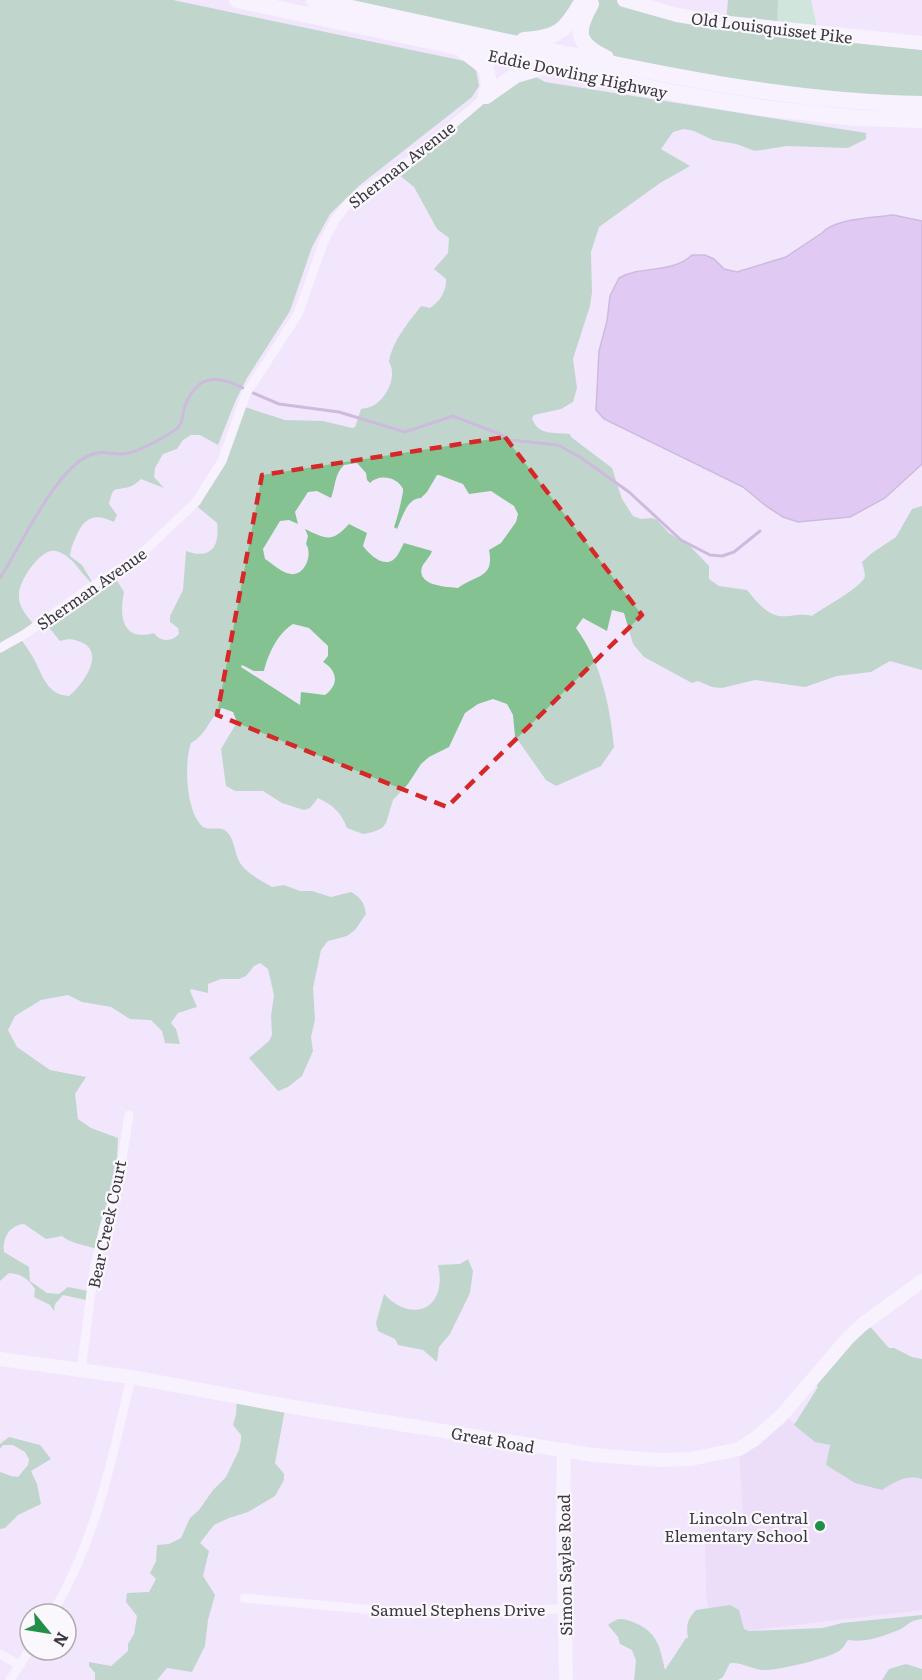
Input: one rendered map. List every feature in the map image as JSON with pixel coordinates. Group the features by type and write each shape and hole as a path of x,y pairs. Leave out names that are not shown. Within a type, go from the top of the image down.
{"highway":[{"name":"Eddie Dowling Highway","path":"237,0 674,93 762,108 856,118 922,120"},
{"name":"Eddie Dowling Highway","path":"314,0 623,66 796,97 881,104 922,104"},
{"path":"506,42 542,39 559,33 589,3 606,0"},
{"path":"589,3 580,36 584,44 590,51 623,66"},
{"path":"461,48 486,68 489,83 486,96"},
{"path":"486,96 516,75 545,66"}],"street":[{"name":"Old Louisquisset Pike","path":"624,0 677,15 719,22 922,43"},
{"name":"Sherman Avenue","path":"0,648 25,634 138,557 196,502 222,461 246,394 298,314 324,241 335,220 350,201 412,159 486,96"},
{"name":"Bear Creek Court","path":"81,1370 94,1270 104,1227 118,1184 129,1115"},
{"name":"Great Road","path":"0,1359 132,1377 293,1407 564,1450 660,1460 691,1459 739,1449 755,1439 782,1415 848,1338 863,1324 922,1281"},
{"path":"59,1602 97,1517 132,1377"},
{"name":"Simon Sayles Road","path":"564,1450 566,1680"},
{"name":"Samuel Stephens Drive","path":"244,1598 397,1612 564,1609"},
{"path":"0,1654 19,1665"},
{"path":"10,1680 21,1662"}],"highlighted area":[{"path":"505,437 642,615 447,807 217,715 262,475"}],"shaded area":[{"path":"893,215 922,221 922,464 885,498 850,517 798,522 783,517 743,487 604,419 596,410 599,351 607,321 610,296 619,278 628,274 675,265 692,255 705,255 714,259 724,269 737,272 786,257 836,224"},
{"name":"Lincoln Central Elementary School","path":"782,1415 872,1474 911,1474 922,1479 922,1610 711,1635 706,1593 705,1530 743,1515 739,1449"}],"green space":[{"path":"0,0 173,0 469,62 476,70 479,86 472,97 360,185 330,214 312,247 290,311 247,378 218,445 200,435 191,435 183,440 177,449 163,454 155,468 154,477 164,488 141,479 131,486 115,490 109,504 117,515 114,522 98,517 89,519 81,526 70,556 82,565 94,585 62,553 50,551 38,559 23,581 19,594 26,615 35,626 0,645"},
{"path":"313,0 579,0 555,28 529,38"},
{"path":"597,0 625,0 726,22 728,0 778,0 777,28 922,43 922,105 854,103 599,54 581,20"},
{"path":"731,0 811,0 817,28 730,16"},
{"path":"524,70 545,82 866,133 866,139 848,148 787,146 755,151 736,144 713,140 694,131 684,129 673,132 661,149 690,166 660,183 599,227 591,252 590,306 573,359 577,388 573,402 561,409 534,415 532,418 542,430 570,434 612,468 622,499 633,516 657,520 669,533 690,546 709,566 709,579 719,586 747,590 765,609 776,615 812,616 857,586 865,576 862,562 896,537 912,509 922,506 922,670 890,661 871,672 837,676 805,687 755,680 722,688 712,687 698,681 692,683 644,657 633,644 624,613 612,610 607,631 583,618 576,628 592,655 603,685 614,747 601,766 556,786 546,780 515,736 513,715 507,704 493,699 478,704 465,713 449,747 429,757 421,764 408,784 393,800 386,823 382,828 363,834 347,828 336,810 318,798 310,808 304,810 282,803 263,791 235,791 226,786 221,749 237,722 233,712 222,708 201,735 191,743 187,762 189,796 200,824 206,828 226,831 245,869 272,887 284,885 300,891 312,891 331,897 351,892 362,901 366,914 355,930 347,936 328,941 321,950 313,988 315,1019 311,1037 313,1051 302,1076 288,1087 278,1091 249,1058 269,1041 272,1035 271,1016 274,995 268,969 260,963 254,966 246,976 239,979 221,979 208,984 208,993 191,989 197,1007 178,1013 171,1023 176,1029 180,1044 165,1043 162,1031 151,1020 130,1019 111,1007 82,1002 68,995 41,1000 15,1016 8,1030 17,1047 50,1070 86,1077 75,1094 78,1119 91,1128 118,1138 116,1183 96,1249 62,1236 46,1239 24,1224 15,1227 6,1237 4,1252 29,1267 30,1281 47,1293 59,1294 68,1287 88,1291 86,1300 63,1295 55,1304 54,1311 50,1305 34,1297 35,1289 24,1278 9,1273 0,1281 0,650 20,638 47,684 56,692 69,696 85,678 92,662 92,655 83,643 69,639 60,641 47,625 113,574 124,592 123,618 129,630 143,635 154,633 166,640 179,634 178,628 170,622 170,616 183,590 186,551 202,554 208,552 215,545 218,531 217,523 193,503 206,483 245,407 285,420 323,421 355,427 361,409 376,404 389,388 392,374 389,362 402,332 421,306 430,308 442,295 446,279 434,269 448,253 449,238 437,229 414,187 393,170 475,99","holes":["357,463 366,473 370,483 378,478 387,478 396,481 403,489 394,527 397,529 409,505 427,492 437,475 463,484 469,494 491,491 514,506 518,514 516,522 501,543 489,550 490,559 486,571 458,588 434,584 424,578 421,573 422,567 432,551 404,543 393,560 380,561 363,546 367,533 349,524 333,537 324,537 305,529 308,536 306,544 309,553 304,568 296,574 284,572 265,559 263,549 280,521 289,520 298,524 295,512 308,492 317,491 331,498 341,469 344,465","293,624 309,628 328,646 328,656 323,662 332,670 335,678 333,687 325,695 301,692 300,705 241,667 242,665 254,671 264,671 274,644"]},
{"path":"468,1259 473,1271 470,1293 450,1334 439,1347 437,1362 423,1350 398,1345 395,1339 378,1331 376,1323 384,1294 406,1309 416,1310 426,1307 438,1292 440,1280 438,1265 460,1264"},
{"path":"866,1322 889,1348 922,1359 922,1479 906,1478 882,1490 855,1483 826,1465 830,1445 815,1442 794,1425 818,1387 811,1380"},
{"path":"237,1396 286,1404 275,1463 284,1474 284,1480 275,1496 248,1512 214,1525 200,1543 209,1551 203,1576 215,1595 208,1620 205,1646 192,1672 167,1668 157,1680 95,1680 95,1673 89,1666 89,1662 111,1666 128,1651 137,1616 126,1602 127,1593 149,1592 156,1579 150,1573 156,1561 157,1545 169,1544 181,1538 190,1518 226,1477 239,1450 241,1440 241,1435 233,1425"},
{"path":"9,1437 40,1445 51,1459 31,1471 37,1484 41,1504 18,1515 5,1528 0,1529 0,1472 18,1477 28,1465 29,1459 25,1452 13,1445 3,1445 0,1449 0,1444"},
{"path":"730,1605 739,1610 744,1629 749,1631 823,1628 842,1623 922,1615 922,1619 879,1637 860,1641 848,1640 842,1649 834,1654 793,1666 762,1670 730,1663 723,1677 718,1680 634,1680 636,1661 632,1650 620,1644 618,1637 608,1625 617,1619 623,1619 648,1630 659,1647 665,1670 688,1638 688,1623 696,1610"},
{"path":"906,1664 922,1669 922,1680 882,1680 889,1669"}],"waterway":[{"path":"0,578 52,491 77,463 90,455 102,452 122,454 135,451 175,430 181,422 185,406 195,388 208,380 216,379 243,388"},
{"path":"251,392 279,404 339,412 405,432 453,416 511,440 558,445 580,457 629,492 681,540 710,555 722,556 734,552 760,531"}],"place":[{"name":"Lincoln Central Elementary School","path":"820,1526"}]}
